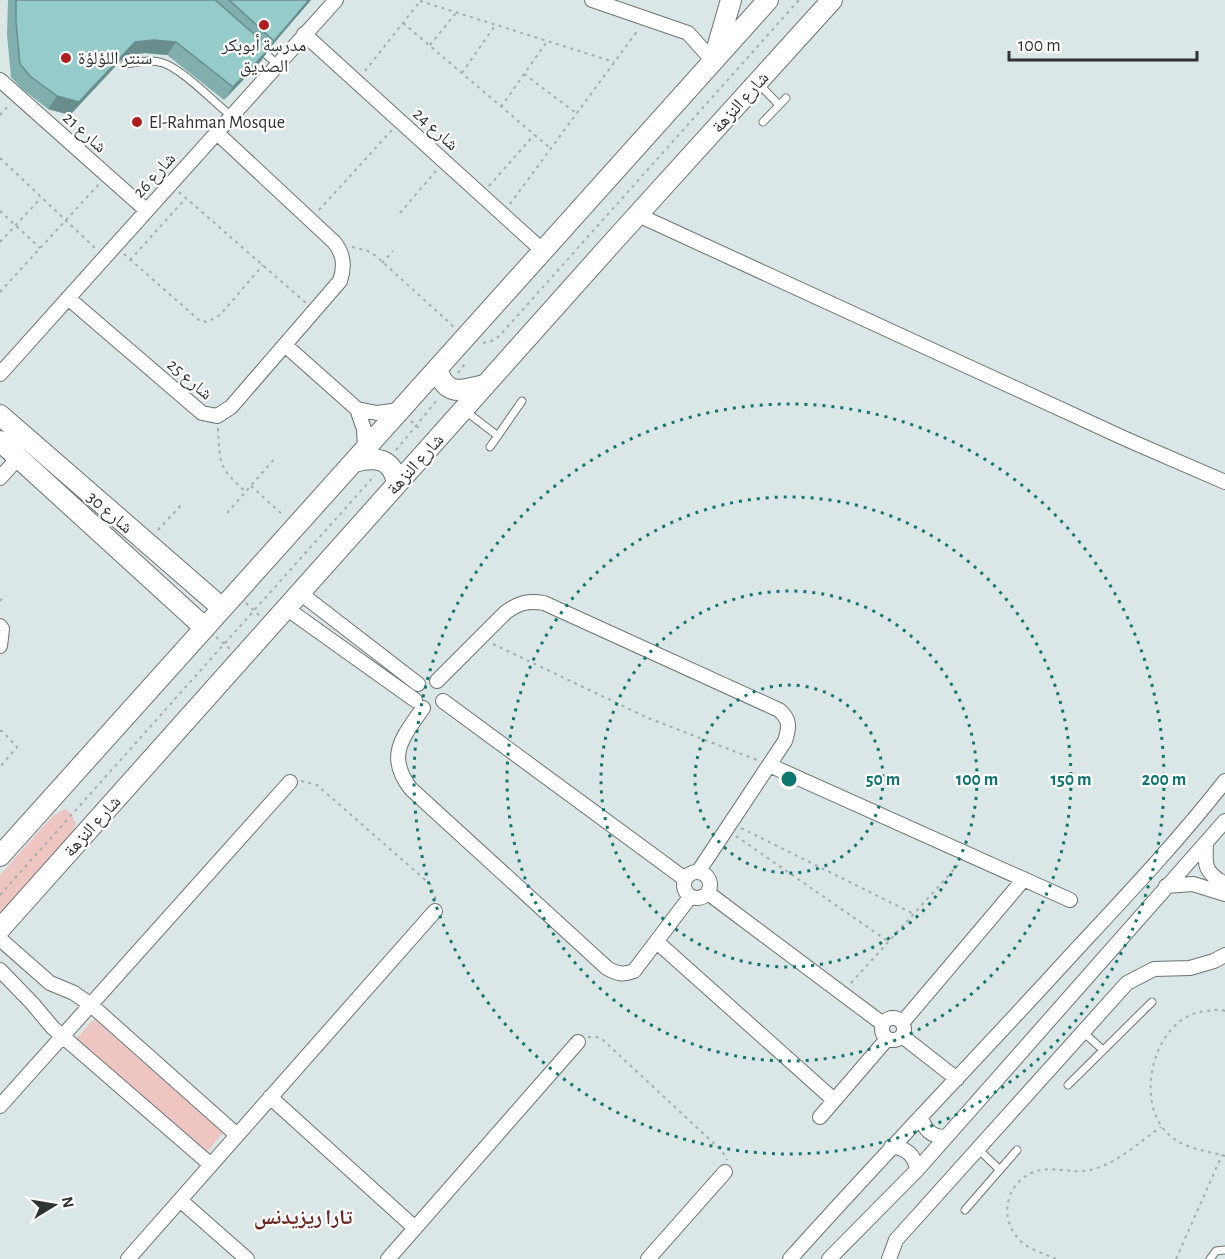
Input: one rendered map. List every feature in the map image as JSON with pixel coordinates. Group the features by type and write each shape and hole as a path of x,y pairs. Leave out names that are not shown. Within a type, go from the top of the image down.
{"main road":[{"path":"713,62 731,0"},
{"path":"0,856 437,369 474,340 543,251 768,0"},
{"name":"شارع النزهة","path":"0,929 832,0"},
{"path":"437,369 443,384 455,391 485,385"},
{"name":"شارع 30","path":"0,415 222,608"},
{"name":"شارع 30","path":"0,441 205,628"},
{"path":"359,456 386,462 392,468 397,484"},
{"path":"174,600 184,592 190,581"}],"street":[{"name":"شارع 26","path":"0,374 336,0"},
{"path":"592,0 688,33 713,62"},
{"name":"شارع 24","path":"304,34 543,251"},
{"name":"شارع 21","path":"0,81 146,210"},
{"path":"216,132 311,219 339,248"},
{"path":"638,215 1128,440 1225,482"},
{"name":"شارع 25","path":"68,298 202,413 217,416 231,407 340,281 344,264 339,248"},
{"path":"285,345 357,409 364,429 359,456"},
{"path":"357,409 377,413 400,411"},
{"path":"0,478 18,458"},
{"path":"300,593 418,684"},
{"path":"437,681 515,605 532,601 544,603 779,710 784,714 789,726 785,741 698,872"},
{"path":"286,608 419,704 434,709 443,701 444,690 437,681 427,679 418,684 415,689 419,704 401,739 398,752 398,766 403,779 411,789 607,969 625,974 634,971 690,897"},
{"path":"0,626 2,629 0,646"},
{"path":"443,701 685,879"},
{"path":"769,765 1070,900"},
{"path":"790,1259 891,1146 957,1079 1185,832 1225,781"},
{"path":"0,1106 290,783"},
{"path":"829,1259 917,1170 1225,821"},
{"path":"1206,843 1205,863 1208,871 1212,877 1225,884"},
{"path":"698,872 703,873 709,880 708,893 699,898 690,897 684,889 685,879 698,872"},
{"path":"957,1079 902,1029 892,1018 883,1024 882,1032 887,1039 897,1040 902,1029 1024,879"},
{"path":"1166,886 1193,884 1225,894"},
{"path":"708,893 883,1024"},
{"path":"128,1259 435,911"},
{"path":"0,939 50,983 74,993 91,1005 237,1135"},
{"path":"657,942 834,1101"},
{"path":"889,1259 896,1240 1121,988 1142,973 1159,967 1190,968 1225,955"},
{"path":"0,970 48,1023 211,1165"},
{"path":"820,1117 887,1039"},
{"path":"388,1259 578,1042"},
{"path":"270,1097 415,1228"},
{"path":"921,1116 929,1132 946,1137"},
{"path":"891,1146 902,1148 911,1154 917,1170"},
{"path":"648,1259 725,1172"},
{"path":"180,1200 247,1259"}],"lane":[{"path":"259,48 277,64"},
{"path":"125,64 150,61 162,62 173,67 231,116"},
{"path":"758,82 779,105"},
{"path":"763,122 786,98"},
{"path":"490,447 522,401"},
{"path":"464,410 498,436"},
{"path":"1068,1085 1152,1002"},
{"path":"1083,1032 1103,1050"},
{"path":"978,1149 1000,1170"},
{"path":"965,1210 1017,1150"},
{"path":"1210,1259 1216,1251 1225,1250"}],"path":[{"path":"357,82 420,0 614,62"},
{"path":"339,248 358,247 368,250 474,340 495,340 799,0"},
{"path":"430,45 457,12"},
{"path":"502,214 647,18"},
{"path":"403,22 550,148"},
{"path":"462,73 496,24"},
{"path":"501,107 548,40"},
{"path":"524,74 576,113"},
{"path":"311,219 400,122"},
{"path":"481,195 534,135"},
{"path":"0,158 105,257"},
{"path":"400,213 444,162"},
{"path":"0,291 107,176"},
{"path":"170,184 315,311"},
{"path":"0,242 41,197"},
{"path":"130,260 186,198"},
{"path":"0,211 40,248"},
{"path":"115,246 200,321 207,322 220,315 263,265"},
{"path":"382,263 393,251"},
{"path":"0,895 386,462 469,359"},
{"path":"400,411 435,442"},
{"path":"217,416 221,465 227,475 246,492"},
{"path":"227,513 276,457"},
{"path":"251,486 295,527"},
{"path":"147,544 183,502"},
{"path":"235,594 271,625"},
{"path":"0,601 5,595"},
{"path":"205,628 242,658"},
{"path":"480,638 648,718 769,765"},
{"path":"0,731 17,747 0,767"},
{"path":"290,783 304,781 317,785 430,884 436,897 435,911"},
{"path":"729,826 914,914"},
{"path":"729,826 889,942"},
{"path":"842,994 968,854"},
{"path":"1176,1259 1224,1155 1187,1146 1173,1138 1161,1127 1151,1103 1150,1081 1154,1058 1164,1039 1179,1020 1200,1011 1225,1011"},
{"path":"578,1042 590,1036 603,1040 722,1151 727,1161 725,1172"},
{"path":"1056,1259 1026,1246 1011,1229 1007,1218 1007,1206 1015,1185 1023,1177 1044,1169 1078,1172 1100,1167 1111,1162 1161,1127"}],"shaded area":[{"path":"65,809 76,823 71,835 0,914 0,875 52,817"},
{"path":"94,1019 223,1133 205,1154 76,1039"}],"building":[{"name":"سنتر اللؤلؤة","path":"16,0 215,0 270,48 233,87 176,42 154,40 135,42 79,102 57,96 30,76 20,64"},
{"name":"مدرسة أبوبكر الصديق","path":"229,0 309,0 274,41"}],"place":[{"name":"مدرسة أبوبكر الصديق","path":"264,25"},
{"name":"سنتر اللؤلؤة","path":"66,58"},
{"name":"El-Rahman Mosque","path":"137,122"}],"district":[{"name":"تارا ريزيدنس","path":"303,1217"}]}
